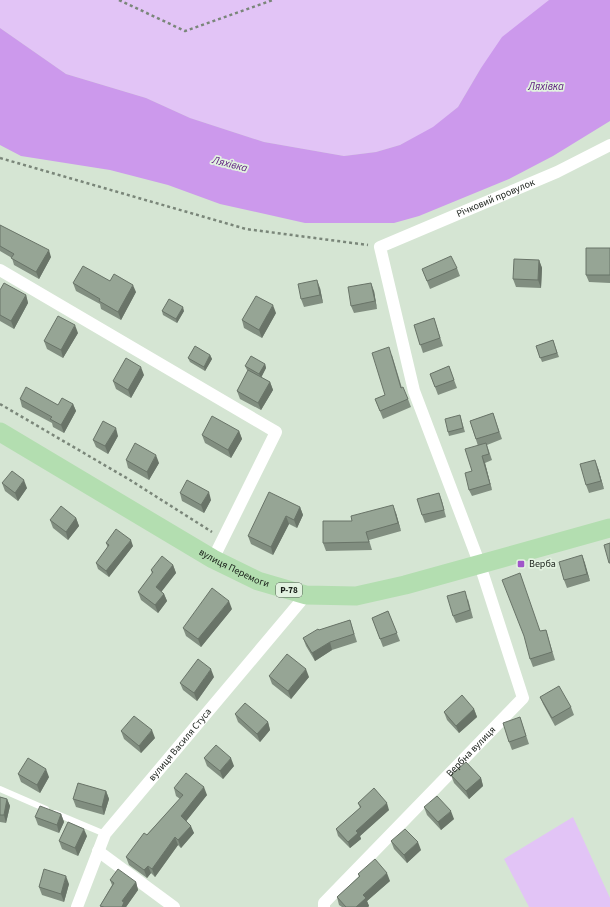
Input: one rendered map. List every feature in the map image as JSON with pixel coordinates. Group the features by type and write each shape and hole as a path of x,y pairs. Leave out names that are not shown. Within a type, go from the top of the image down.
{"main road":[{"name":"вулиця Перемоги","path":"0,432 213,559 258,581 306,595 356,596 405,585 480,565 610,528"}],"street":[{"name":"Річковий провулок","path":"380,247 557,172 610,145"},
{"path":"380,247 414,391 480,565"},
{"path":"0,270 276,432 213,559"},
{"name":"Вербна вулиця","path":"324,907 324,903 523,698 480,565"},
{"name":"вулиця Василя Стуса","path":"77,907 105,834 306,595"},
{"path":"98,851 174,907"}],"lane":[{"path":"0,789 105,834"}],"path":[{"path":"119,0 185,31 273,0"},
{"path":"0,158 246,229 380,247"},
{"path":"0,404 130,480 223,540"}],"shaded area":[{"path":"0,0 549,0 481,68 458,107 433,128 400,145 376,152 344,156 264,142 190,118 146,98 66,74 0,28"},
{"path":"573,817 610,898 610,907 529,907 504,859"}],"water":[{"name":"Ляхівка","path":"549,0 610,0 610,121 553,156 509,179 419,216 394,223 305,223 220,204 168,185 110,170 21,156 0,145 0,28 66,74 146,98 190,118 264,142 344,156 376,152 400,145 433,127 458,107 481,68 502,37"}],"building":[{"path":"0,225 49,250 36,272 11,258 14,254 0,246"},
{"path":"586,248 610,248 610,275 586,275"},
{"path":"451,256 457,268 427,281 422,269"},
{"path":"514,259 539,260 538,280 513,279"},
{"path":"83,266 110,281 114,274 133,285 118,312 73,283"},
{"path":"317,280 320,295 301,299 298,284"},
{"path":"4,283 26,295 11,321 0,315 0,290"},
{"path":"371,283 375,301 351,306 348,287"},
{"path":"256,296 273,305 259,330 242,320"},
{"path":"169,299 183,307 176,319 162,311"},
{"path":"58,316 75,325 61,350 44,341"},
{"path":"434,318 440,338 420,345 414,325"},
{"path":"553,340 557,353 540,358 536,346"},
{"path":"195,346 210,355 204,367 188,358"},
{"path":"389,347 401,388 403,387 408,399 380,411 375,399 385,395 372,353"},
{"path":"251,356 265,364 259,374 245,366"},
{"path":"126,358 141,367 128,390 113,381"},
{"path":"449,366 454,380 435,387 430,374"},
{"path":"248,370 270,382 258,403 237,391"},
{"path":"26,387 58,405 62,398 73,404 61,425 50,419 52,417 20,399"},
{"path":"493,413 499,432 476,439 470,421"},
{"path":"460,415 463,428 448,432 445,419"},
{"path":"212,416 239,431 228,450 202,435"},
{"path":"103,421 116,428 105,446 93,440"},
{"path":"135,443 156,455 147,472 126,460"},
{"path":"486,443 489,454 482,456 490,484 469,490 465,473 472,471 465,449"},
{"path":"595,460 601,481 586,485 580,464"},
{"path":"12,471 24,480 15,493 2,483"},
{"path":"187,480 209,492 201,505 180,493"},
{"path":"269,492 300,507 294,520 286,516 271,547 248,536"},
{"path":"439,493 444,510 422,515 417,499"},
{"path":"393,505 398,523 366,532 369,542 323,543 323,521 352,521 351,516"},
{"path":"61,506 76,518 66,532 50,520"},
{"path":"116,529 131,540 106,571 96,563 109,545 106,543"},
{"path":"610,543 610,563 609,563 604,545"},
{"path":"582,555 587,574 564,580 559,562"},
{"path":"162,556 173,565 156,587 164,594 155,605 138,592 153,572 151,570"},
{"path":"520,573 540,631 546,630 552,652 530,659 524,636 502,580"},
{"path":"212,588 229,601 198,639 183,628"},
{"path":"465,591 470,610 453,616 447,596"},
{"path":"388,611 397,633 380,639 372,618"},
{"path":"350,620 354,634 330,642 312,653 303,638 318,629 319,630"},
{"path":"287,654 306,669 288,691 269,676"},
{"path":"198,659 211,669 194,693 180,683"},
{"path":"559,686 571,707 552,718 540,697"},
{"path":"462,695 474,709 456,726 444,712"},
{"path":"245,703 268,722 257,734 235,714"},
{"path":"134,716 152,730 139,746 121,731"},
{"path":"520,717 526,736 509,742 503,723"},
{"path":"216,745 231,758 220,771 204,758"},
{"path":"28,758 46,769 37,785 18,774"},
{"path":"466,762 481,778 466,791 451,775"},
{"path":"186,773 204,787 181,816 191,826 178,840 175,837 152,869 148,866 144,870 126,857 144,833 147,835 183,795 174,788"},
{"path":"78,783 106,791 102,807 73,799"},
{"path":"374,788 387,803 356,831 358,833 348,842 336,829 361,807 358,803"},
{"path":"437,796 451,811 438,822 424,807"},
{"path":"0,797 7,799 4,815 0,815"},
{"path":"40,806 61,814 57,825 35,817"},
{"path":"68,822 84,829 75,848 59,841"},
{"path":"405,829 418,842 404,855 391,841"},
{"path":"375,859 387,873 363,895 366,898 356,907 346,907 337,897 360,876 358,874"},
{"path":"44,869 66,876 61,894 39,887"},
{"path":"118,869 136,882 122,901 124,902 122,907 100,906 114,883 110,880"}],"place":[{"name":"Верба","path":"521,564"}]}
